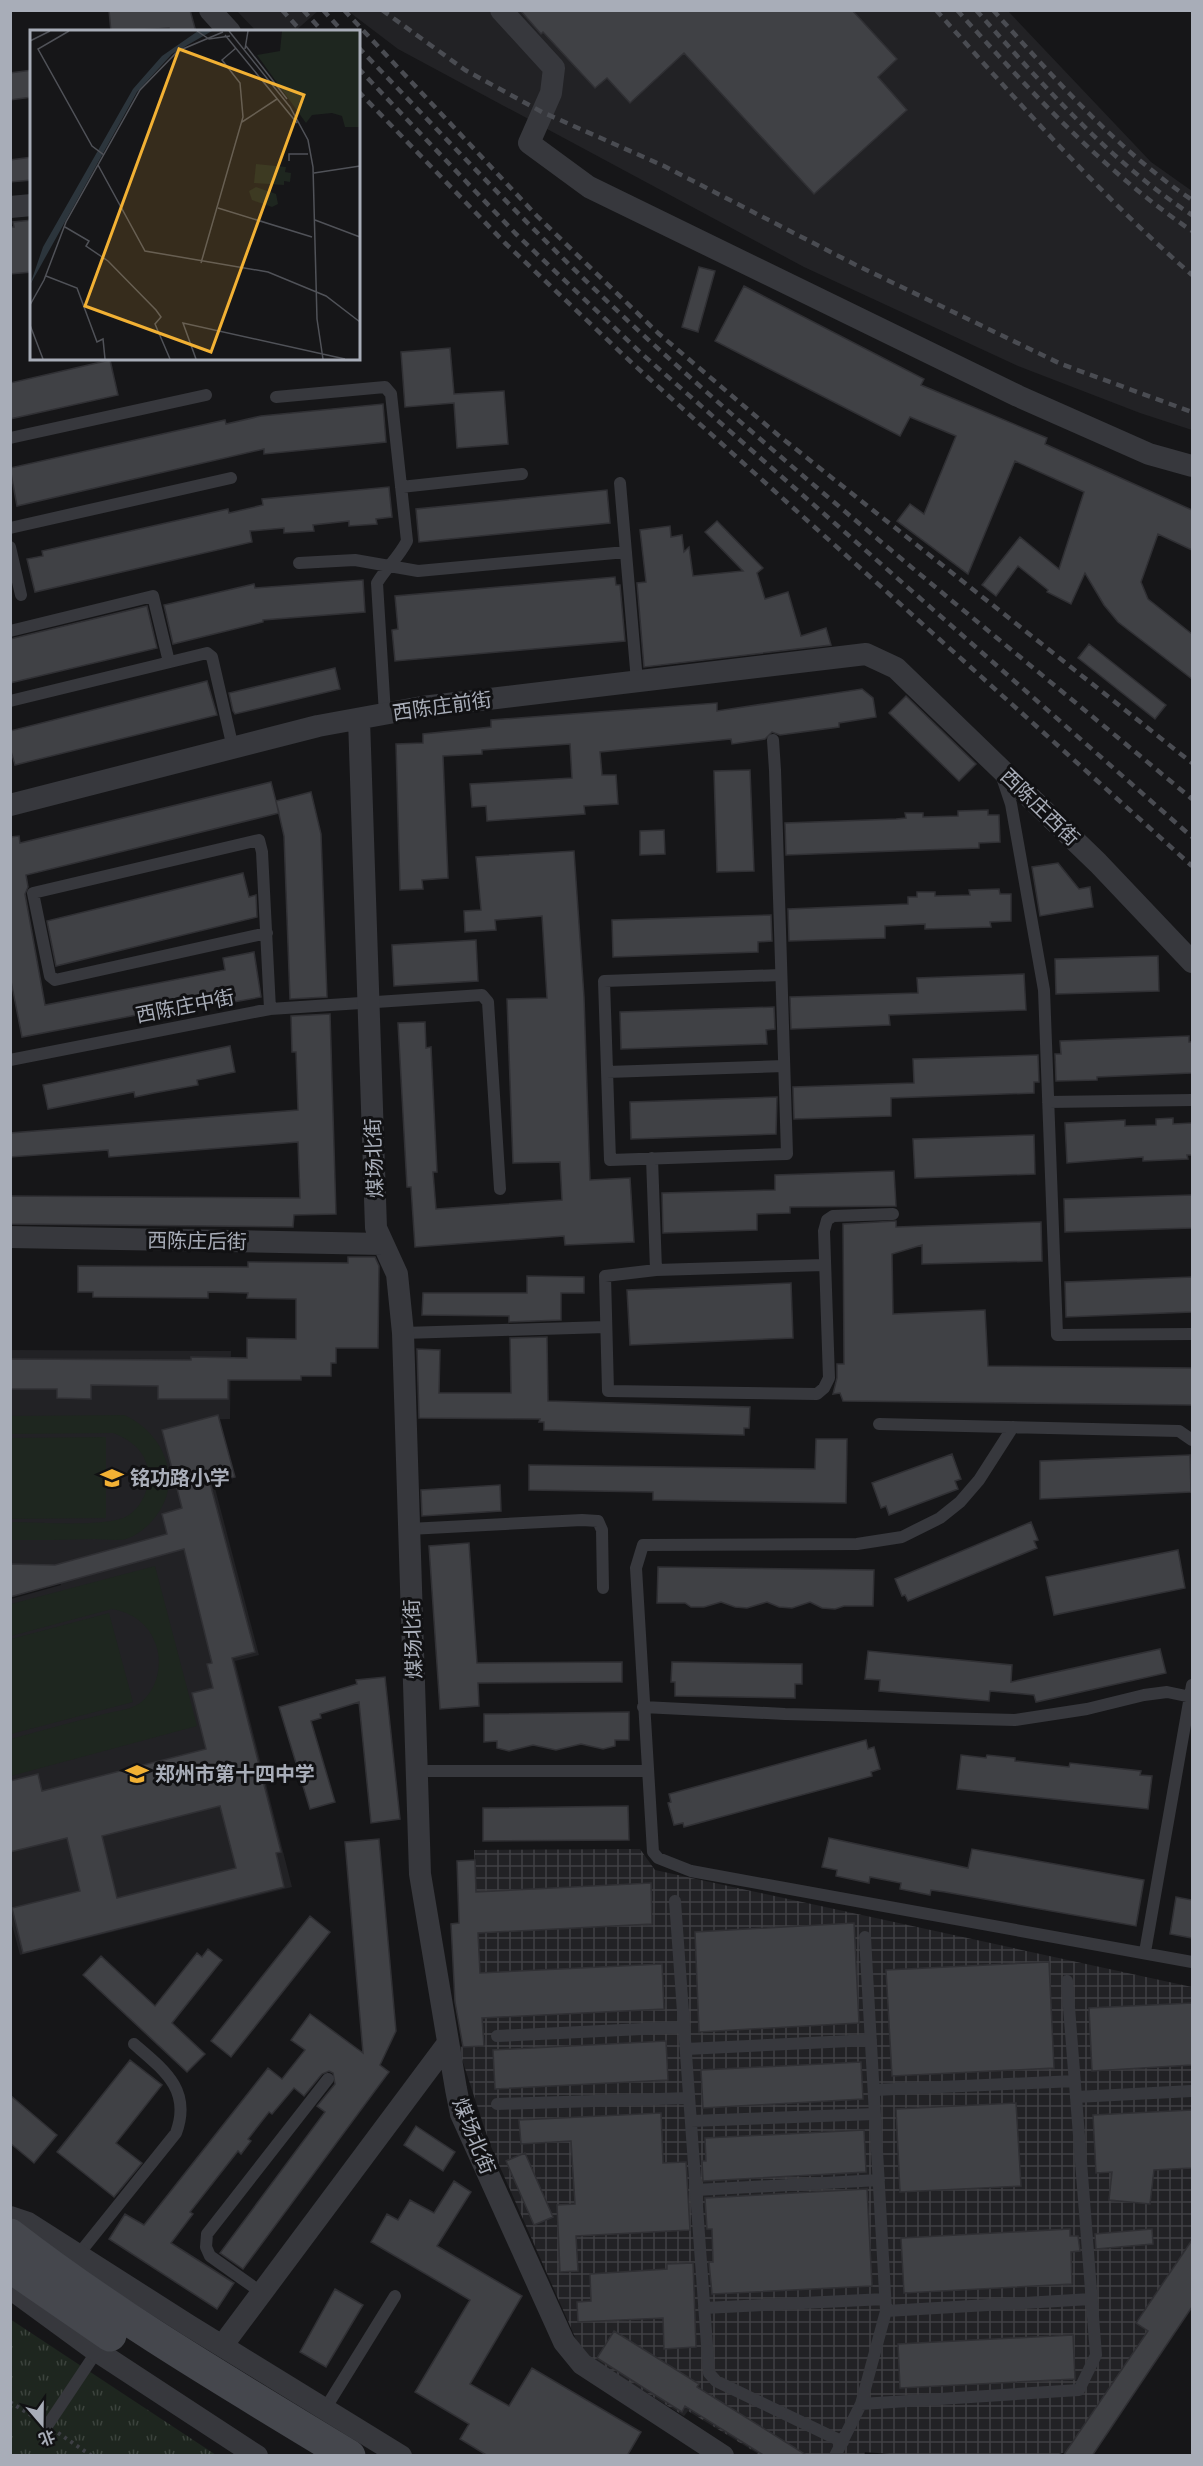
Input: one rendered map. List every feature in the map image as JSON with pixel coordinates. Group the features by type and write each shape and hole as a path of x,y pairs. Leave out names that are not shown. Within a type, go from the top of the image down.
{"main road":[{"path":"10,2235 86,2306 305,2456"},
{"path":"10,2266 214,2374 349,2456"}],"street":[{"path":"210,10 228,30"},
{"path":"501,10 554,68 551,93 529,143 589,187 1018,396 1149,454 1192,466"},
{"path":"10,207 30,205"},
{"name":"西陈庄前街","path":"10,805 233,748 386,714 866,654 881,660"},
{"name":"西陈庄西街","path":"881,660 896,668 1098,862 1192,962"},
{"name":"煤场北街","path":"359,719 376,1228 397,1274 403,1333 420,1874 461,2114 564,2342 582,2364 723,2456"},
{"name":"西陈庄后街","path":"10,1237 383,1244"},
{"path":"222,2346 448,2043"},
{"path":"10,2217 28,2223 401,2456"},
{"path":"10,2288 97,2351 257,2456"}],"lane":[{"path":"276,397 385,387 391,394 407,541 401,553 386,567 377,583 386,714"},
{"path":"10,438 206,394"},
{"path":"401,488 522,474"},
{"path":"10,528 231,478"},
{"path":"620,483 637,681"},
{"path":"10,548 21,595"},
{"path":"299,563 355,560 418,571 626,552"},
{"path":"10,631 153,596 169,662"},
{"path":"10,701 207,653 212,657 233,748"},
{"path":"773,740 781,975 787,1154 610,1160 604,981 781,975"},
{"path":"999,767 1011,804 1044,990 1057,1335 1192,1334"},
{"path":"267,933 56,980 50,976 33,893 259,840 262,852 267,933 270,1009"},
{"name":"西陈庄中街","path":"10,1060 270,1009 482,995 488,1002 501,1189"},
{"path":"607,1072 784,1066"},
{"path":"1048,1102 1192,1100"},
{"path":"652,1158 656,1270"},
{"path":"825,1265 656,1270 605,1276 608,1391 817,1394 824,1388 829,1378 824,1231 827,1220 833,1216 892,1214"},
{"path":"403,1333 606,1327"},
{"path":"879,1424 1179,1431 1192,1440"},
{"path":"1013,1427 979,1480 960,1502 939,1518 902,1537 857,1544 642,1545 636,1568 653,1852 658,1858 691,1871 1192,1962"},
{"path":"409,1529 597,1521 602,1530 603,1588"},
{"path":"643,1707 785,1714 1016,1720 1087,1709 1144,1695 1192,1691 1187,1753 1146,1952"},
{"path":"417,1771 647,1771"},
{"path":"675,1901 709,2373 716,2381 843,2442"},
{"path":"835,2456 861,2404 886,2305 865,1937"},
{"path":"861,2404 1080,2390 1095,2355 1067,1981"},
{"path":"497,2036 684,2027"},
{"path":"686,2049 871,2040"},
{"path":"78,2255 176,2133 182,2118 182,2105 174,2085 165,2072 134,2044"},
{"path":"262,2292 210,2256 206,2247 207,2234 328,2079"},
{"path":"874,2090 1075,2081"},
{"path":"1076,2097 1192,2091"},
{"path":"497,2104 689,2098"},
{"path":"691,2121 875,2114"},
{"path":"696,2190 879,2180"},
{"path":"325,2409 394,2296"},
{"path":"704,2308 1091,2299"},
{"path":"47,2426 97,2351"}],"shaded area":[{"path":"237,11 318,11 296,30 255,30"},
{"path":"348,11 1008,11 1151,162 1192,191 1192,430 1140,413 1018,366 804,267 398,49"},
{"name":"郑州市第十四中学","path":"11,1350 231,1351 230,1419 197,1420 259,1655 235,1661 292,1887 20,1955 10,1917 11,1599 61,1585 55,1565 34,1571 11,1572"},
{"path":"640,1849 655,1870 1192,1987 1192,2240 1136,2322 1148,2331 1066,2452 1052,2456 915,2456 865,2452 864,2456 760,2455 688,2411 684,2416 582,2353 489,2142 458,2047 484,2045 474,1850"}],"green space":[{"path":"124,1415 138,1423 150,1434 160,1447 166,1461 169,1476 168,1491 162,1507 152,1521 137,1534 122,1540 11,1540 11,1522 84,1523 123,1518 129,1515 143,1499 148,1472 144,1458 137,1447 113,1433 11,1434 11,1416"},
{"path":"106,1437 106,1518 11,1519 11,1438"},
{"path":"155,1566 197,1726 11,1776 11,1739 128,1709 140,1703 151,1691 157,1677 159,1661 156,1645 145,1625 127,1613 112,1609 11,1636 11,1604"},
{"path":"109,1613 133,1702 11,1734 11,1639"},
{"path":"10,2319 216,2455 11,2455"}],"building":[{"path":"109,10 190,10 195,30 169,30 169,28 111,30"},
{"path":"520,10 852,10 897,59 878,77 907,110 814,194 684,53 630,103 607,78 595,88"},
{"path":"30,70 30,97 10,100 10,73"},
{"path":"30,157 30,180 10,182 10,160"},
{"path":"30,220 30,272 10,274 10,227 14,227 13,222"},
{"path":"699,267 715,271 698,332 682,327"},
{"path":"744,286 924,379 921,385 1047,438 1045,444 1192,510 1192,550 1158,534 1141,582 1148,599 1192,634 1192,679 1118,622 1104,605 1085,573 1071,604 1047,592 1048,590 1018,566 996,596 982,585 1020,537 1059,569 1084,492 1015,461 968,574 897,521 910,504 924,514 956,436 910,417 900,436 715,341"},
{"path":"450,348 454,394 504,391 508,444 457,448 454,403 405,407 401,352"},
{"path":"110,360 118,395 10,419 10,383"},
{"path":"383,404 386,442 264,454 264,449 17,506 10,468 225,420 226,424 261,416"},
{"path":"389,487 392,517 376,519 377,524 349,526 349,521 313,525 314,531 284,533 284,528 250,531 252,542 35,592 27,559 43,556 42,551 228,509 229,513 263,505 262,499"},
{"path":"607,490 610,523 419,542 416,509"},
{"path":"717,521 763,568 757,573 765,599 788,592 801,636 826,628 831,645 644,667 637,583 646,582 640,530 670,526 671,537 682,535 684,552 689,547 693,576 743,571 705,532"},
{"path":"615,577 616,585 620,585 625,641 395,661 392,630 398,629 395,596"},
{"path":"363,580 365,612 263,620 263,622 173,644 164,605 254,584 255,588"},
{"path":"147,606 157,648 10,683 10,639"},
{"path":"1089,644 1166,705 1155,719 1078,658"},
{"path":"335,668 340,689 235,714 233,711 229,693"},
{"path":"207,681 217,715 15,765 10,748 10,731"},
{"path":"862,689 873,698 876,717 839,723 839,727 780,735 772,732 765,739 732,744 731,739 600,752 602,775 616,775 618,804 584,806 585,814 487,821 486,806 472,807 470,784 572,778 570,744 482,750 482,754 443,756 448,878 422,880 423,889 400,890 396,744 423,743 423,734 491,727 491,720 717,703 717,711"},
{"path":"906,696 976,764 959,781 889,713"},
{"path":"750,770 754,871 717,872 714,771"},
{"path":"271,782 279,813 26,875 28,887 25,894 45,1005 225,970 223,958 254,952 261,997 195,1009 194,1004 22,1037 10,976 10,837 19,836 20,843"},
{"path":"311,792 321,834 327,997 290,999 284,836 276,801"},
{"path":"988,810 988,815 999,815 1000,842 979,843 979,848 786,855 785,823 896,819 906,818 905,813 923,813 923,817 958,816 958,811"},
{"path":"664,830 665,854 640,855 640,831"},
{"path":"574,851 584,997 590,1180 630,1178 634,1242 565,1245 564,1236 415,1247 411,1187 407,1187 398,1023 425,1022 426,1048 431,1047 437,1172 433,1172 436,1209 562,1200 560,1162 513,1163 507,999 547,998 542,916 495,920 496,930 465,932 464,911 481,910 476,857"},
{"path":"1058,863 1079,889 1090,887 1093,907 1040,916 1032,867"},
{"path":"243,873 249,897 256,895 257,917 56,966 47,921"},
{"path":"999,889 1000,894 1011,894 1011,921 990,922 991,927 925,929 925,924 885,926 885,938 789,941 788,909 908,904 908,897 917,897 917,892 935,892 935,896 970,895 969,890"},
{"path":"771,915 772,941 758,942 758,952 613,957 612,920"},
{"path":"476,940 478,981 394,986 392,945"},
{"path":"1158,956 1159,991 1056,994 1055,959"},
{"path":"1024,974 1026,1010 889,1015 890,1025 791,1029 790,997 918,993 917,978"},
{"path":"774,1007 775,1029 766,1030 767,1044 621,1049 620,1012"},
{"path":"330,1014 336,1214 294,1215 293,1227 10,1224 10,1196 300,1198 298,1142 109,1157 108,1150 10,1157 10,1133 298,1110 296,1052 292,1052 291,1016"},
{"path":"1189,1036 1189,1042 1192,1042 1192,1073 1056,1081 1055,1054 1061,1054 1060,1041"},
{"path":"230,1046 235,1072 197,1080 198,1085 135,1097 134,1092 48,1109 43,1085"},
{"path":"1038,1055 1039,1082 1034,1082 1034,1093 891,1098 891,1116 794,1119 793,1087 914,1083 913,1059"},
{"path":"777,1097 776,1134 631,1139 630,1102"},
{"path":"1173,1118 1173,1124 1192,1123 1192,1155 1187,1155 1188,1159 1143,1161 1143,1157 1067,1163 1065,1123 1125,1120 1125,1126 1156,1125 1156,1119"},
{"path":"1034,1135 1035,1174 915,1178 913,1139"},
{"path":"894,1171 896,1206 790,1207 790,1213 757,1214 757,1230 663,1233 662,1193 775,1190 775,1175"},
{"path":"1192,1195 1192,1228 1065,1232 1064,1199"},
{"path":"896,1221 896,1227 1041,1222 1042,1261 922,1264 922,1245 892,1254 893,1314 985,1310 988,1366 1192,1368 1192,1405 843,1401 840,1393 833,1394 837,1378 837,1364 844,1364 843,1224"},
{"path":"348,1257 375,1257 379,1266 378,1348 336,1348 336,1363 331,1363 331,1376 301,1376 301,1380 228,1380 228,1399 158,1399 158,1386 91,1385 91,1399 57,1398 57,1389 10,1389 10,1359 247,1358 247,1338 296,1339 296,1299 247,1298 248,1293 208,1292 208,1298 93,1297 93,1292 78,1292 78,1266 248,1267 248,1262 348,1263"},
{"path":"527,1276 584,1277 584,1293 561,1293 561,1320 509,1322 509,1316 422,1315 423,1293 527,1293"},
{"path":"1192,1277 1192,1312 1066,1317 1065,1282"},
{"path":"791,1283 793,1338 630,1345 627,1290"},
{"path":"547,1337 548,1401 750,1407 749,1428 744,1428 744,1435 544,1430 544,1422 539,1422 540,1419 419,1418 417,1349 440,1350 439,1393 511,1393 510,1338"},
{"path":"218,1415 235,1477 210,1483 255,1652 232,1658 281,1852 276,1853 284,1887 23,1953 12,1908 80,1891 67,1838 10,1852 10,1781 38,1774 42,1791 206,1749 192,1693 213,1688 207,1664 212,1663 184,1549 10,1597 10,1564 55,1565 167,1534 162,1514 182,1508 162,1430","holes":["220,1806 236,1868 117,1898 102,1836"]},
{"path":"816,1439 847,1439 846,1503 653,1500 653,1492 529,1490 529,1465 815,1469"},
{"path":"952,1454 961,1479 955,1481 958,1489 889,1515 886,1506 881,1508 872,1483"},
{"path":"1190,1455 1191,1492 1040,1499 1040,1461"},
{"path":"500,1485 501,1511 422,1516 421,1490"},
{"path":"1031,1522 1038,1540 1034,1541 1037,1548 908,1601 905,1595 902,1596 895,1579"},
{"path":"469,1543 477,1663 622,1662 622,1682 478,1683 479,1706 440,1709 429,1546"},
{"path":"1178,1550 1185,1588 1054,1615 1046,1577"},
{"path":"658,1567 874,1570 873,1606 844,1606 835,1609 822,1608 810,1602 792,1608 779,1607 767,1602 747,1608 721,1602 704,1607 691,1607 685,1603 657,1603"},
{"path":"1160,1649 1166,1673 1036,1702 1034,1695 990,1691 989,1701 879,1691 880,1680 865,1679 868,1651 1012,1665 1011,1682"},
{"path":"672,1662 802,1664 802,1684 795,1684 795,1698 675,1696 675,1682 671,1682"},
{"path":"385,1677 400,1819 371,1823 359,1702 320,1714 321,1718 311,1721 335,1802 310,1809 279,1707 357,1684 356,1680"},
{"path":"629,1712 629,1740 615,1740 615,1746 603,1749 581,1744 556,1750 533,1745 509,1751 497,1748 497,1741 484,1742 484,1714"},
{"path":"866,1740 868,1749 874,1747 880,1769 871,1772 872,1776 684,1827 683,1823 674,1825 668,1803 671,1802 669,1794"},
{"path":"961,1755 1015,1758 1015,1761 1069,1767 1070,1763 1141,1771 1140,1775 1152,1776 1148,1809 957,1789"},
{"path":"628,1806 629,1840 483,1841 483,1808"},
{"path":"829,1838 968,1868 972,1849 1144,1880 1136,1926 945,1892 931,1890 930,1895 900,1889 901,1883 870,1877 869,1883 836,1876 837,1870 822,1867"},
{"path":"379,1839 396,2031 380,2065 389,2072 243,2269 220,2253 325,2112 317,2106 335,2084 333,2073 329,2071 322,2074 304,2096 294,2088 272,2114 269,2112 248,2139 251,2141 241,2154 238,2151 190,2212 193,2214 171,2243 234,2283 217,2309 109,2239 125,2214 144,2225 268,2068 282,2079 305,2050 291,2040 310,2014 363,2053 345,1842"},
{"path":"475,1860 476,1892 651,1883 652,1924 478,1933 480,1973 662,1964 664,2009 482,2018 484,2046 463,2047 455,2002 451,1924 459,1923 457,1861"},
{"path":"1176,1897 1192,1900 1192,1938 1170,1934"},
{"path":"310,1916 330,1932 231,2057 211,2041"},
{"path":"854,1923 859,2023 699,2032 695,1932"},
{"path":"208,1949 222,1960 172,2023 205,2054 187,2072 83,1975 101,1956 155,2006 197,1953 202,1957"},
{"path":"1049,1962 1054,2068 892,2076 886,1970"},
{"path":"1192,2003 1192,2065 1092,2071 1089,2008"},
{"path":"666,2041 668,2080 495,2089 493,2050"},
{"path":"130,2060 162,2085 116,2143 142,2163 114,2197 57,2152"},
{"path":"861,2062 863,2099 703,2108 701,2070"},
{"path":"10,2095 57,2135 34,2163 10,2143"},
{"path":"1016,2103 1021,2186 900,2192 896,2109"},
{"path":"1192,2110 1192,2168 1154,2170 1150,2204 1109,2200 1112,2172 1096,2173 1093,2115"},
{"path":"661,2113 663,2163 686,2162 690,2230 576,2236 578,2271 560,2272 557,2205 575,2204 571,2141 521,2144 519,2120"},
{"path":"416,2126 455,2152 443,2171 404,2145"},
{"path":"864,2130 866,2172 703,2181 702,2161 706,2161 705,2138"},
{"path":"525,2153 553,2217 534,2225 506,2161"},
{"path":"454,2181 471,2192 437,2246 522,2296 470,2384 509,2406 532,2368 641,2432 627,2456 488,2456 460,2439 469,2424 415,2392 470,2300 371,2242 387,2214 398,2220 410,2200 434,2213"},
{"path":"867,2189 872,2286 712,2294 709,2262 713,2262 712,2229 707,2229 705,2198"},
{"path":"1070,2229 1070,2236 1078,2236 1080,2251 1071,2252 1072,2284 904,2293 901,2238"},
{"path":"1152,2229 1153,2244 1096,2249 1095,2234"},
{"path":"1192,2240 1192,2307 1092,2456 1063,2456 1148,2331 1136,2323"},
{"path":"693,2263 696,2347 664,2349 663,2318 578,2322 577,2302 591,2301 590,2274 667,2269 667,2264"},
{"path":"335,2289 363,2305 326,2367 300,2352"},
{"path":"614,2331 699,2384 697,2387 808,2456 765,2456 685,2406 682,2412 597,2358"},
{"path":"1073,2335 1075,2379 900,2388 898,2344"}],"railway":[{"path":"282,10 300,30"},
{"path":"303,10 321,30"},
{"path":"323,10 341,30"},
{"path":"344,10 537,216 658,333 778,435 1192,763"},
{"path":"382,10 465,70 542,112 664,166 854,264 1061,364 1192,412"},
{"path":"936,10 1092,180 1192,275"},
{"path":"957,10 1012,70 1097,156 1192,231"},
{"path":"976,10 1104,146 1161,193 1192,215"},
{"path":"993,10 1063,87 1112,135 1164,180 1192,200"},
{"path":"360,49 540,235 653,344 785,461 1192,799"},
{"path":"360,70 516,234 642,354 1192,837"},
{"path":"360,93 505,243 633,364 1192,866"}],"place":[{"name":"铭功路小学","path":"112,1478"},
{"name":"郑州市第十四中学","path":"137,1774"}]}
